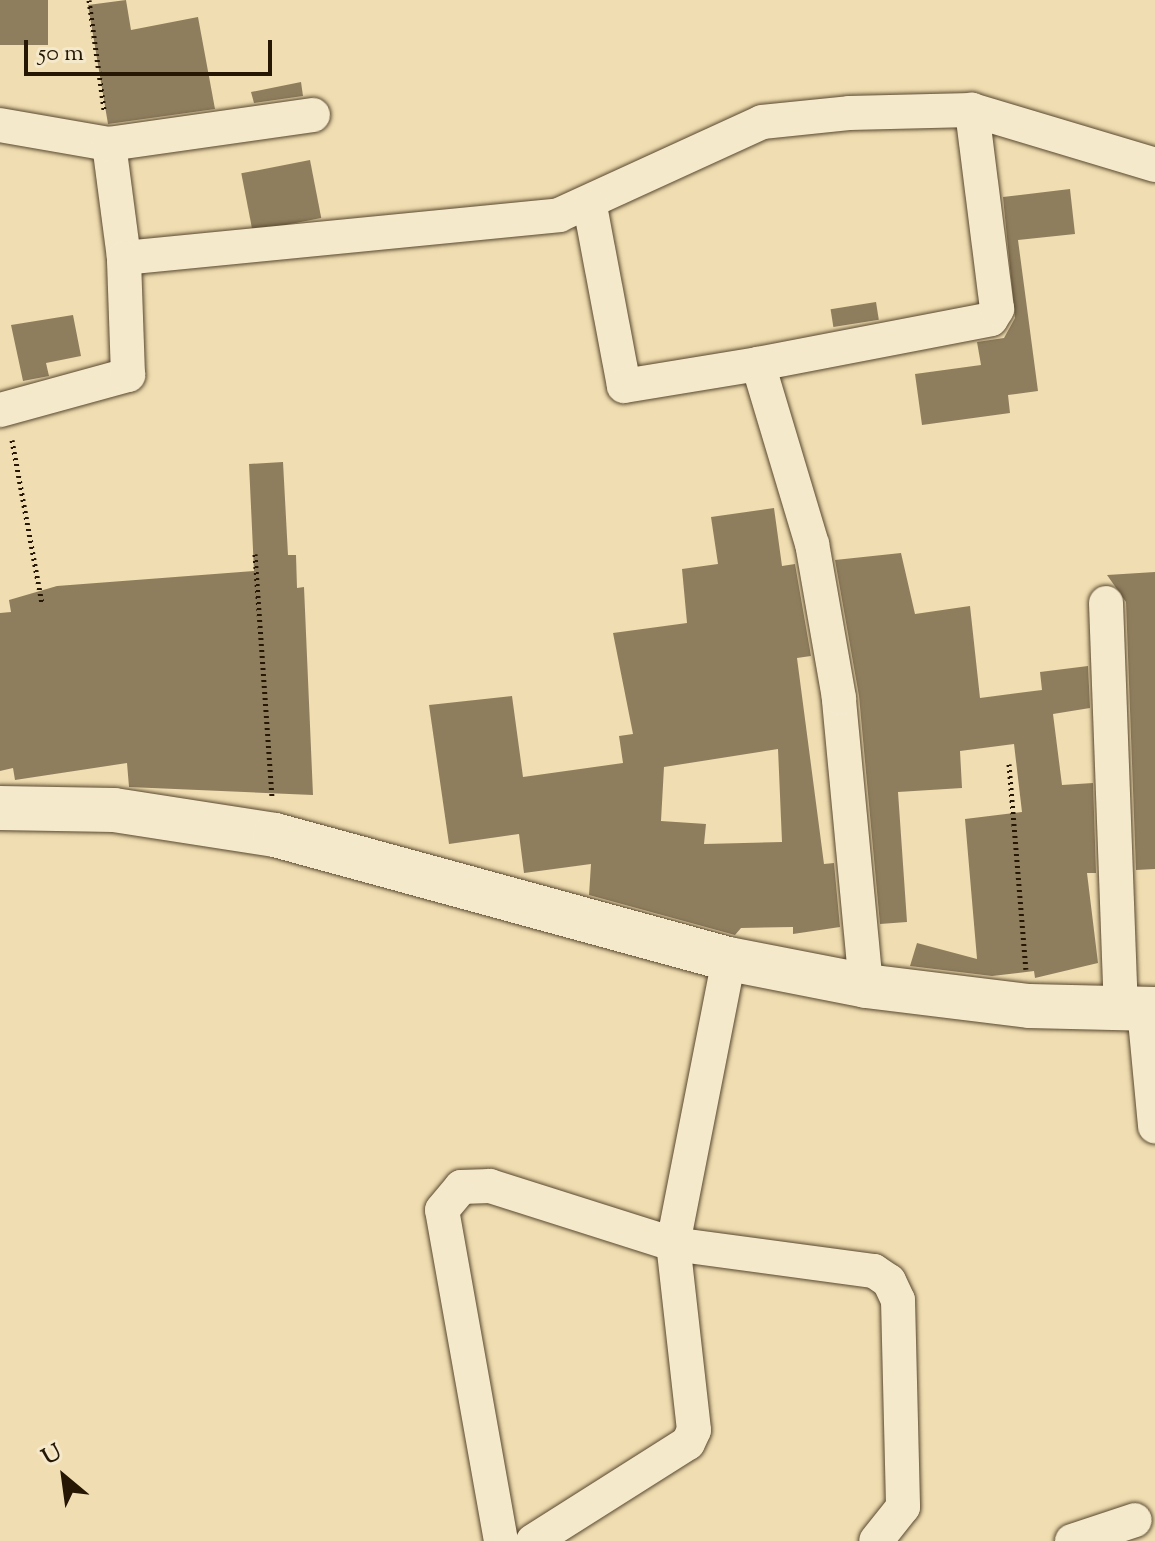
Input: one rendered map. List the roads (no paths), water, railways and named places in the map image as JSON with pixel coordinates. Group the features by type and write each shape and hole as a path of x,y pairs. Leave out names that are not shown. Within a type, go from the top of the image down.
{"street":[{"path":"0,125 109,144 313,115"},
{"path":"124,258 590,206 762,122 973,119 1155,165"},
{"path":"590,206 621,381 635,388 991,319 997,309 973,119"},
{"path":"3,409 128,375 124,258 109,144"},
{"path":"758,364 812,544 839,698 866,986"},
{"path":"1106,603 1140,1009 1155,1126"},
{"path":"0,808 114,810 275,835 724,979 866,986 1029,1006 1140,1009"},
{"path":"533,1541 688,1443 694,1430 673,1244 724,979"},
{"path":"501,1541 442,1210 449,1194 490,1186 673,1244 874,1271 889,1281 898,1300 903,1507 876,1541"},
{"path":"1072,1541 1135,1520"}]}
